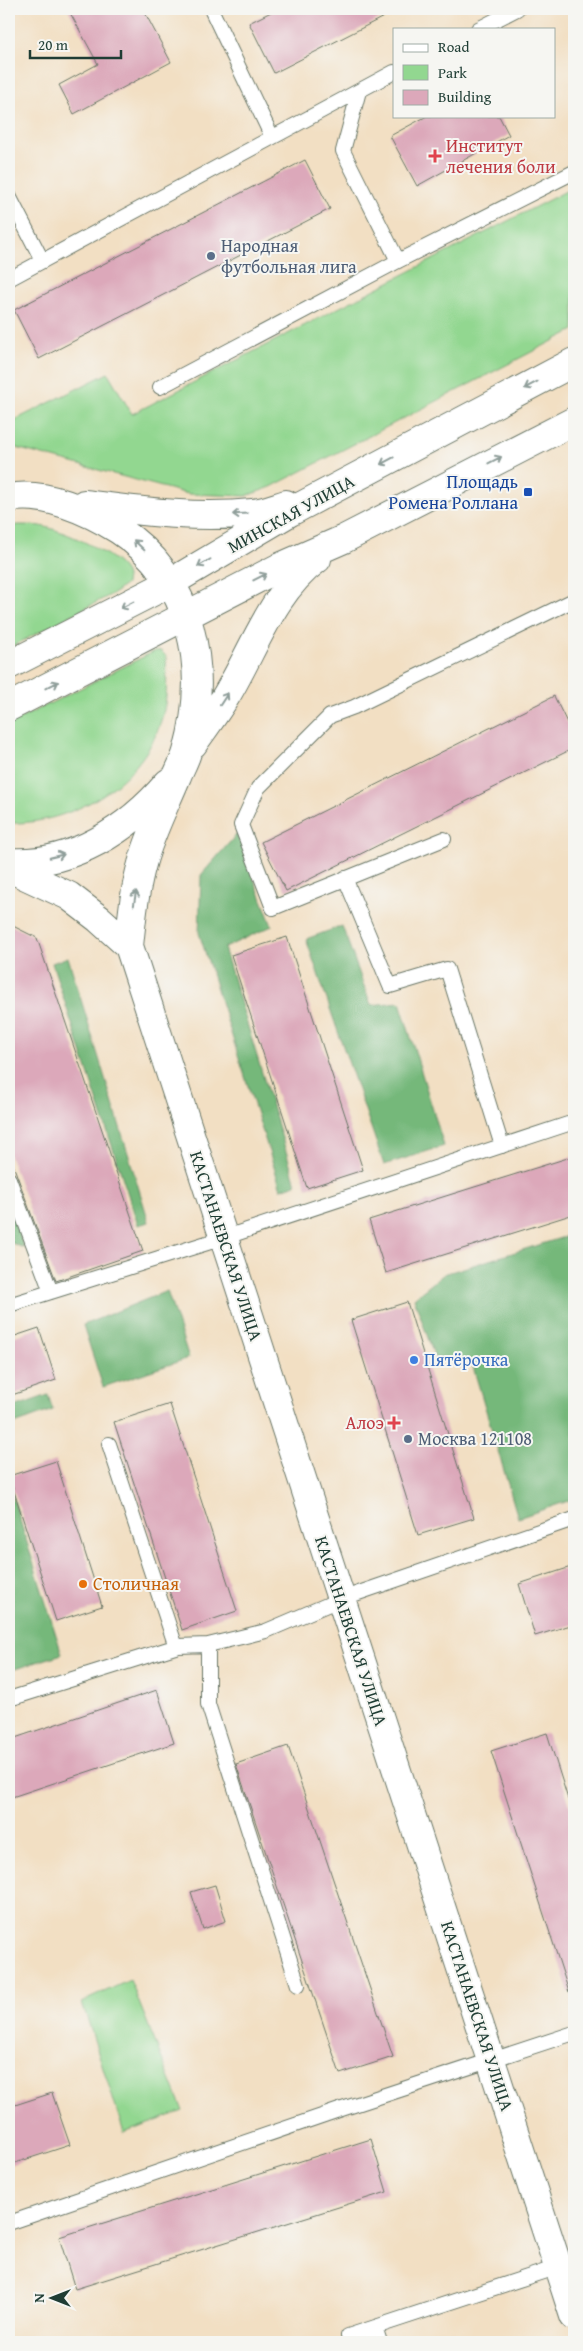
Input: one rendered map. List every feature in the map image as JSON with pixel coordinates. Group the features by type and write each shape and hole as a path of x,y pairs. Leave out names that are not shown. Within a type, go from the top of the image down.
{"street":[{"name":"МИНСКАЯ УЛИЦА","path":"9,665 170,583 322,495 574,362"},
{"path":"9,707 280,566 344,539 574,421"},
{"name":"КАСТАНАЕВСКАЯ УЛИЦА","path":"9,484 100,518 131,538 149,556 170,583 186,616 196,652 198,674 195,716 183,762 142,864 129,946 558,2267 572,2303"},
{"path":"53,500 161,514 201,515 255,513 322,495"},
{"name":"КАСТАНАЕВСКАЯ УЛИЦА","path":"9,498 53,500"},
{"path":"183,762 226,696 253,644 289,584 311,563 344,539"},
{"name":"КАСТАНАЕВСКАЯ УЛИЦА","path":"9,862 44,860 74,852 101,840 127,824 154,800 183,762"},
{"path":"9,868 69,896 99,919 129,946"}],"lane":[{"path":"480,28 516,9"},
{"path":"214,10 272,137"},
{"path":"9,279 393,73"},
{"path":"359,91 343,151 398,261"},
{"path":"160,386 398,261 574,172"},
{"path":"9,196 42,260"},
{"path":"444,839 273,908 241,825 258,788 330,716 354,707 574,600"},
{"path":"345,878 390,986 447,969 502,1146"},
{"path":"9,1306 223,1238 574,1122"},
{"path":"9,1179 51,1292"},
{"path":"109,1444 176,1646"},
{"path":"9,1700 176,1646 208,1645 266,1631 340,1599 574,1519"},
{"path":"208,1645 208,1704 298,1985"},
{"path":"9,2223 342,2109 574,2033"},
{"path":"348,2336 558,2267"},
{"path":"375,2327 380,2342"}],"green space":[{"path":"574,187 574,330 271,487 246,496 188,494 9,446 9,423 108,373 132,414"},
{"path":"9,526 50,528 76,538 115,560 123,568 127,577 126,584 116,592 9,648"},
{"path":"155,651 161,651 166,656 166,699 160,724 150,746 137,765 120,782 100,797 78,808 56,817 32,822 9,823 9,724"},
{"path":"237,834 272,926 224,948 296,1184 281,1189 199,933 201,875"},
{"path":"342,926 371,1005 400,1002 444,1146 384,1165 306,939"},
{"path":"68,957 149,1222 138,1225 52,963"},
{"path":"9,1204 24,1248 9,1242"},
{"path":"574,1234 574,1499 518,1518 471,1360 435,1358 414,1298 444,1274"},
{"path":"167,1291 189,1358 103,1387 83,1325"},
{"path":"48,1395 53,1410 9,1426 9,1409"},
{"path":"9,1485 62,1654 9,1671"},
{"path":"130,1980 183,2111 124,2133 82,2002"}],"building":[{"path":"68,9 143,9 171,62 74,114 59,85 98,64"},
{"path":"277,9 399,9 274,73 249,23"},
{"path":"423,118 500,118 509,135 417,186 390,136"},
{"path":"305,160 330,209 39,359 14,310"},
{"path":"554,696 574,737 574,748 286,891 261,842"},
{"path":"9,924 37,938 143,1251 56,1281 9,1154"},
{"path":"287,937 363,1170 307,1188 231,955"},
{"path":"574,1156 574,1214 386,1273 369,1220"},
{"path":"407,1302 474,1518 418,1535 351,1320"},
{"path":"39,1328 56,1380 9,1396 9,1338"},
{"path":"170,1404 237,1611 182,1630 114,1422"},
{"path":"56,1461 102,1606 56,1621 9,1476"},
{"path":"574,1566 574,1624 535,1636 519,1584"},
{"path":"157,1690 174,1743 9,1798 9,1740"},
{"path":"547,1733 574,1818 574,1992 569,1992 491,1751"},
{"path":"288,1746 393,2057 340,2074 236,1764"},
{"path":"215,1885 226,1921 203,1929 191,1892"},
{"path":"52,2093 70,2145 9,2165 9,2107"},
{"path":"371,2139 387,2192 75,2289 59,2237"}],"place":[{"name":"Институт лечения боли","path":"435,156"},
{"name":"Народная футбольная лига","path":"211,256"},
{"name":"Площадь Ромена Роллана","path":"528,492"},
{"name":"Пятёрочка","path":"414,1360"},
{"name":"Алоэ","path":"394,1423"},
{"name":"Москва 121108","path":"408,1439"},
{"name":"Столичная","path":"83,1584"}]}
